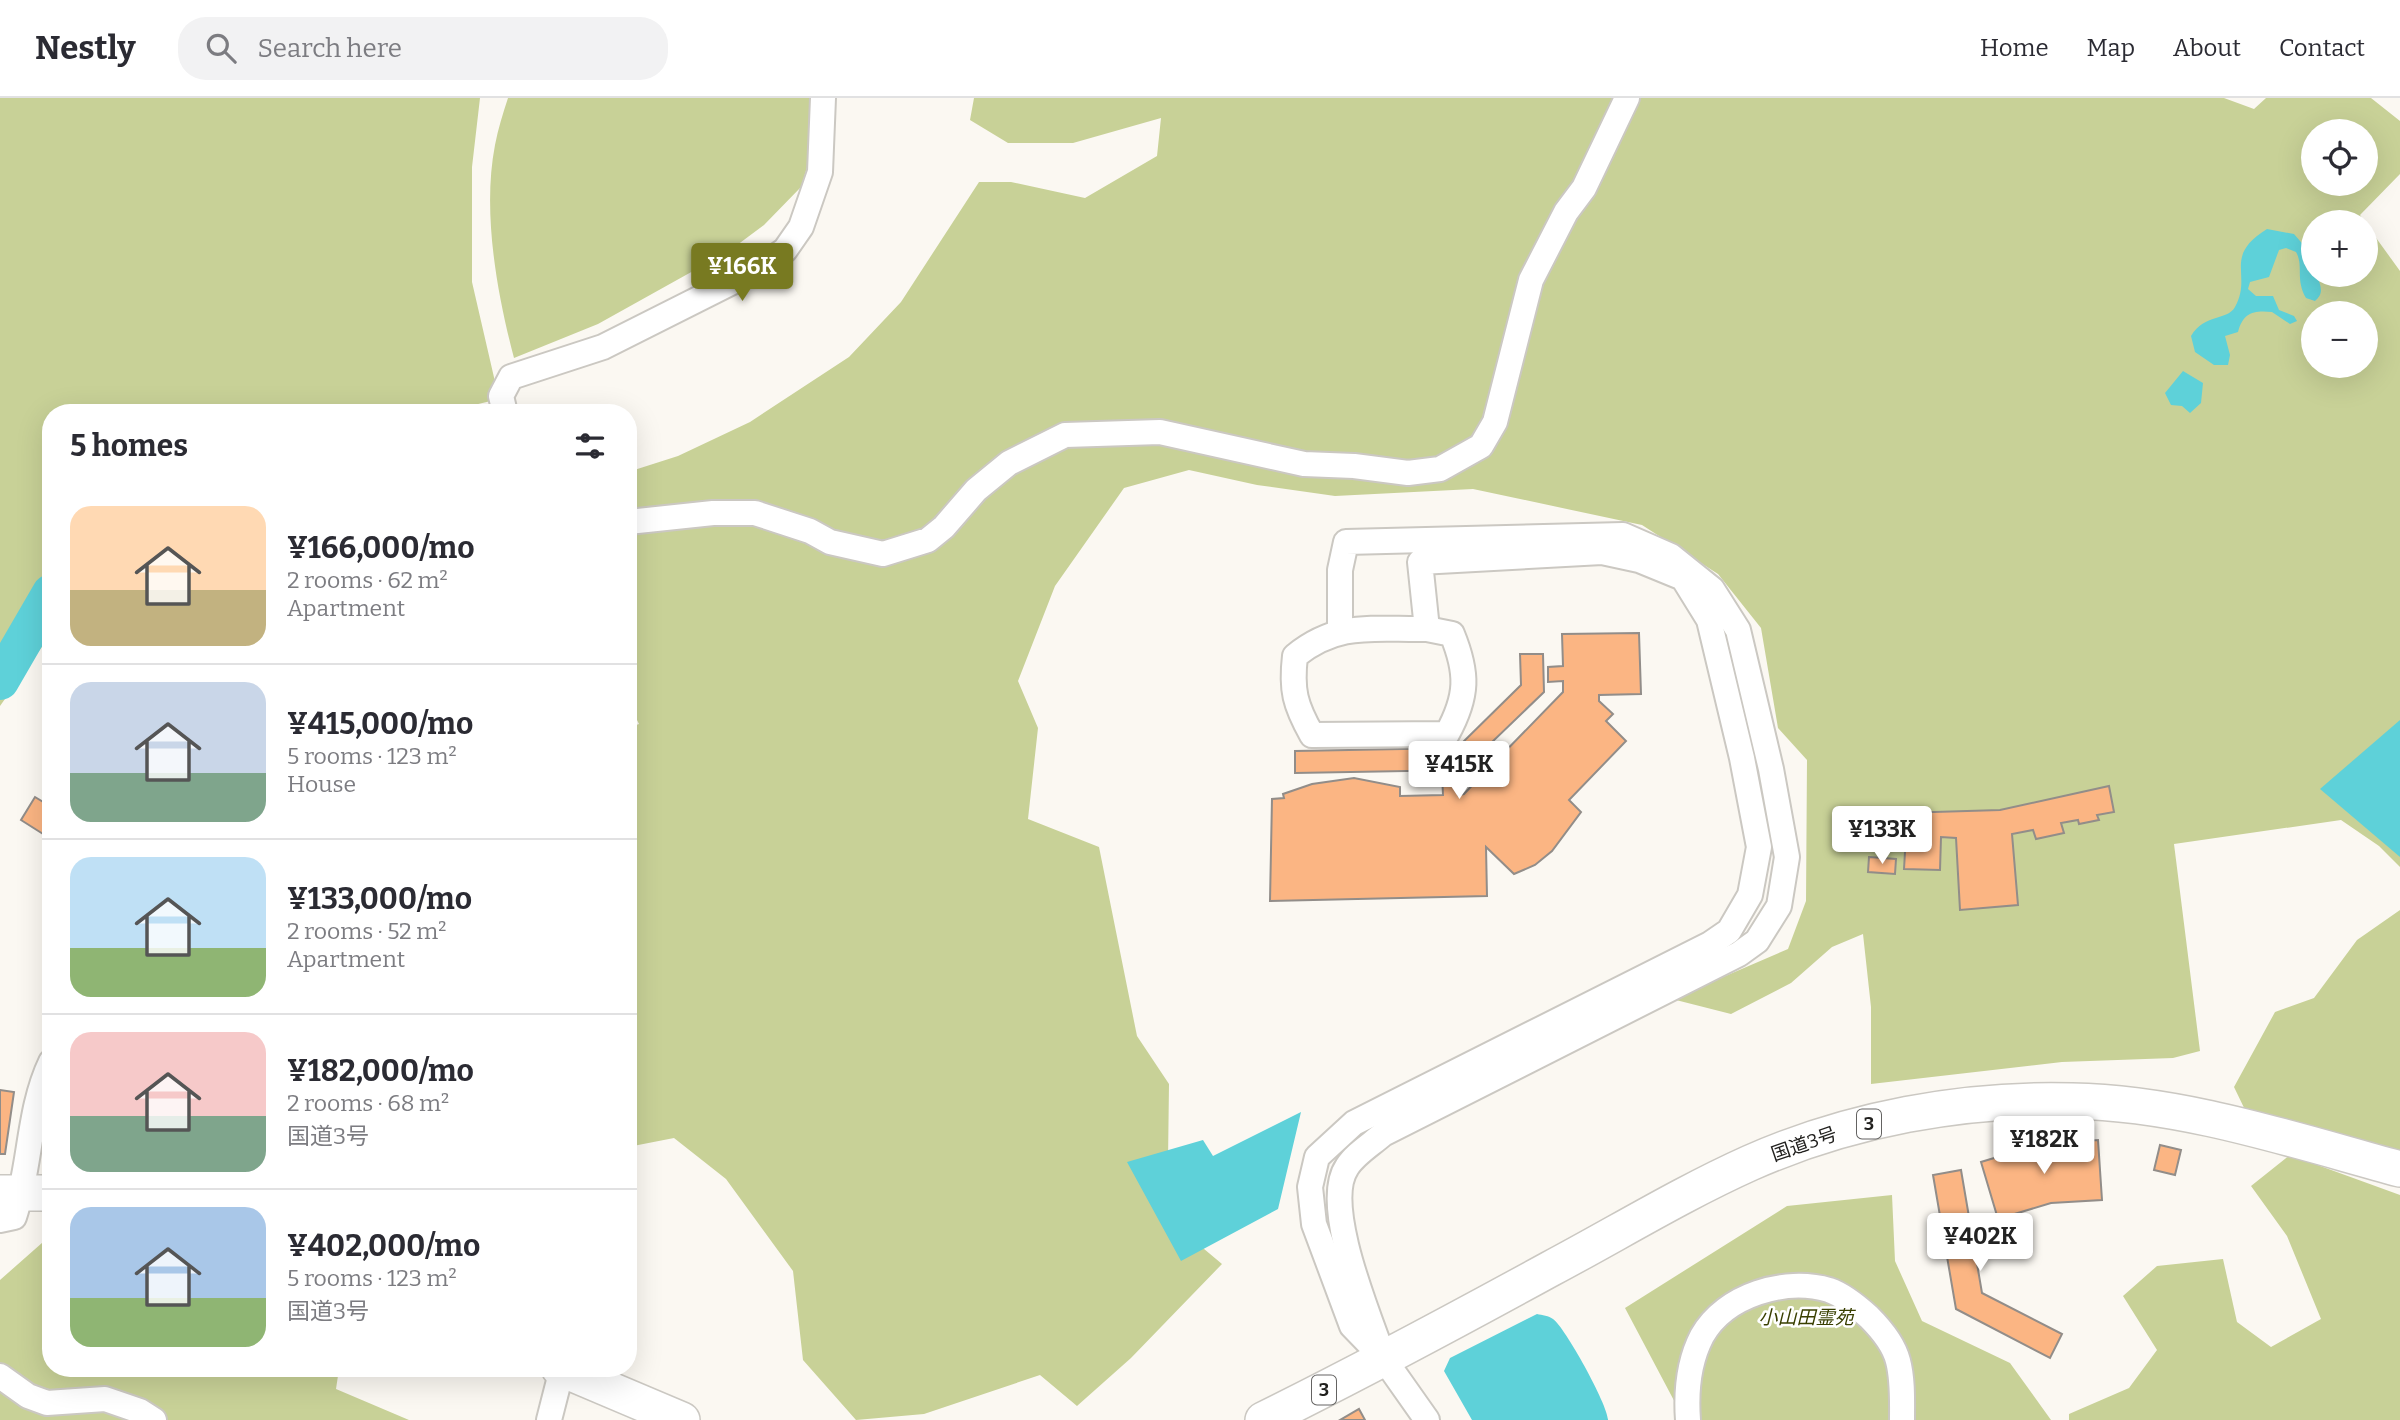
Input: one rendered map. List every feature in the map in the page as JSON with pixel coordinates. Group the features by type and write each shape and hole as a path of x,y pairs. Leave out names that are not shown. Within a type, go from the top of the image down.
{"highway":[{"name":"国道3号","path":"1263,1420 1384,1359 1751,1163 1844,1130 1949,1107 2074,1101 2183,1113 2400,1169"},
{"path":"580,1377 682,1420"}],"street":[{"path":"503,404 501,397 511,377 603,347 758,269 785,250 801,227 820,172 823,98"},
{"path":"637,521 713,513 755,513 810,531 830,542 883,554 928,540 944,527 976,490 1009,463 1065,435 1160,432 1304,464 1354,466 1408,473 1440,469 1481,446 1495,422 1531,280 1566,212 1584,188 1627,98"},
{"path":"1340,630 1340,570 1346,542 1623,535 1671,556 1712,589 1738,630 1771,769 1787,857 1779,906 1757,941 1739,954 1383,1134 1346,1167 1339,1198 1343,1235 1384,1359"},
{"path":"1427,629 1420,562 1602,552 1639,560 1683,579 1709,620 1742,758 1759,847 1750,895 1729,930 1710,944 1354,1123 1317,1157 1310,1188 1314,1224 1329,1271 1352,1326 1384,1359 1427,1420"},
{"path":"1427,629 1452,634 1463,660 1465,689 1457,716 1447,734 1312,735 1298,711 1292,684 1295,656 1316,639 1340,630 1427,629"},
{"path":"0,1220 14,1217 24,1193 42,1081"},
{"path":"1688,1420 1690,1370 1703,1336 1723,1311 1756,1293 1790,1286 1829,1290 1858,1307 1882,1331 1898,1360 1902,1420"},
{"path":"0,1376 28,1396 47,1403 105,1399 140,1411 154,1420"},
{"path":"549,1420 559,1377"}],"green space":[{"path":"0,98 480,98 472,167 472,282 499,399 478,404 42,404 42,647 0,706"},
{"path":"508,98 820,98 818,132 801,187 764,225 729,251 598,324 514,358 497,280 490,197 495,145"},
{"path":"974,98 2224,98 2254,109 2266,98 2371,98 2400,121 2400,174 2365,210 2301,210 2301,287 2378,287 2378,241 2400,271 2400,867 2379,846 2341,820 2174,844 2200,1051 2173,1058 2062,1062 1871,1084 1871,1007 1863,934 1832,947 1791,983 1731,1014 1672,999 1788,949 1806,901 1807,760 1778,728 1761,628 1718,574 1642,525 1473,489 1335,496 1257,485 1189,470 1124,488 1055,586 1018,681 1038,728 1028,819 1099,847 1137,1036 1169,1084 1168,1161 1179,1228 1222,1264 1131,1358 1077,1406 1040,1375 924,1414 856,1420 803,1360 793,1271 726,1179 674,1138 637,1145 637,469 678,456 750,422 849,357 901,302 979,182 1011,182 1085,198 1157,156 1161,118 1073,143 1008,143 970,120"},
{"path":"2400,910 2400,1164 2248,1116 2234,1087 2275,1012 2314,998 2357,940"},
{"path":"2290,1155 2400,1195 2400,1420 2069,1420 2069,1414 2129,1388 2157,1350 2123,1296 2157,1266 2223,1259 2237,1322 2271,1347 2321,1319 2287,1236 2251,1186"},
{"name":"小山田霊苑","path":"1892,1195 1895,1261 1922,1321 2010,1363 2051,1420 1680,1420 1679,1410 1625,1308 1787,1206"},
{"path":"42,1243 42,1377 338,1377 336,1389 409,1420 0,1420 0,1280"}],"water":[{"path":"2267,229 2294,234 2301,242 2301,285 2296,252 2286,248 2279,250 2269,277 2250,282 2248,289 2256,296 2273,296 2279,310 2294,316 2297,321 2290,324 2272,312 2250,314 2238,332 2225,336 2230,355 2228,365 2214,365 2195,352 2191,336 2209,320 2227,314 2235,307 2240,295 2242,257 2253,239"},
{"path":"2302,287 2321,289 2315,301 2306,298"},
{"path":"2183,371 2203,383 2201,403 2190,413 2182,406 2171,405 2165,393"},
{"path":"2400,720 2400,857 2320,789"},
{"path":"1301,1112 1278,1209 1181,1261 1127,1162 1203,1140 1213,1156"},
{"path":"1537,1314 1553,1319 1567,1336 1594,1384 1608,1420 1472,1420 1444,1371 1450,1358"}],"building":[{"path":"1639,633 1641,694 1599,695 1599,701 1613,714 1606,721 1626,741 1569,800 1581,812 1552,851 1535,865 1514,874 1486,847 1487,896 1270,901 1272,799 1284,798 1283,794 1312,784 1354,778 1400,787 1400,796 1443,795 1442,774 1457,773 1458,795 1464,794 1480,777 1472,770 1484,758 1492,765 1563,692 1563,681 1548,682 1548,667 1563,666 1562,634"},
{"path":"1520,654 1543,654 1544,692 1463,770 1295,773 1295,751 1457,748 1521,685"},
{"path":"2109,786 2114,812 2097,815 2099,820 2079,824 2078,820 2061,823 2064,833 2036,839 2033,830 2012,834 2018,905 1960,910 1956,838 1941,837 1940,870 1904,869 1906,835 1853,833 1854,810 1901,813 2000,810"},
{"path":"35,797 42,801 42,833 21,820"},
{"path":"1861,837 1888,837 1887,850 1861,849"},
{"path":"1869,857 1896,859 1895,874 1868,872"},
{"path":"0,1090 14,1092 5,1154 0,1154"},
{"path":"2098,1140 2102,1200 2051,1203 1998,1219 1981,1162 2040,1144"},
{"path":"2160,1145 2181,1150 2175,1175 2154,1170"},
{"path":"1961,1170 1982,1293 2062,1334 2050,1358 1956,1309 1933,1175"},
{"path":"1359,1409 1365,1420 1340,1420"}],"waterway":[{"path":"0,681 42,609"}]}
